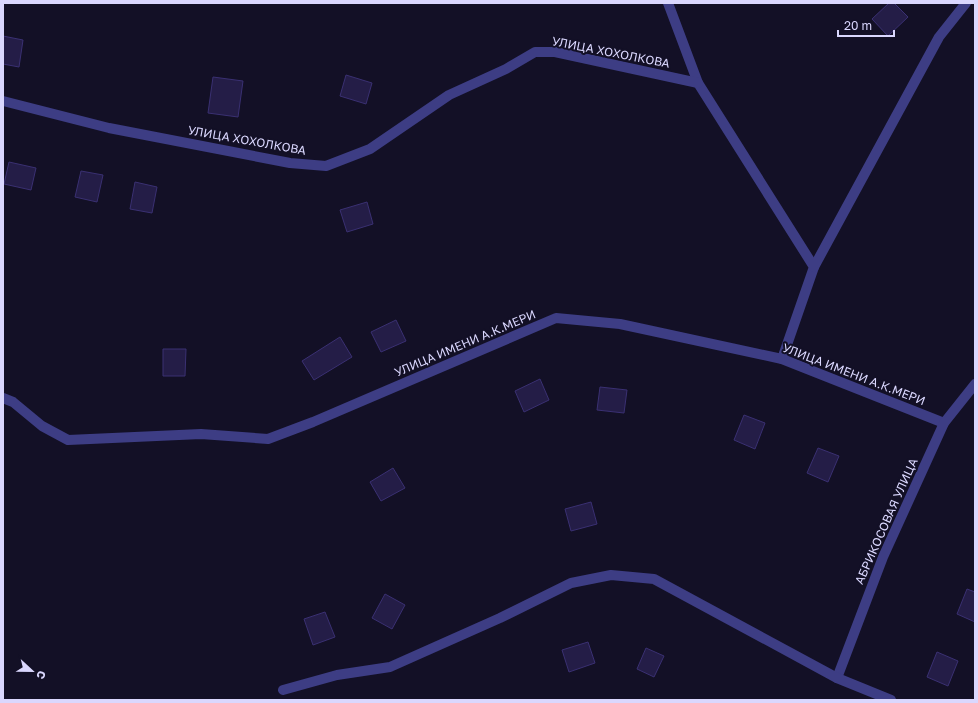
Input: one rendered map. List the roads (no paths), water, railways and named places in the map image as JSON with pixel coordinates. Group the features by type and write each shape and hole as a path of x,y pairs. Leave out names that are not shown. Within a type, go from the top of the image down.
{"street":[{"path":"668,3 698,83 814,267"},
{"path":"782,359 814,267 939,37 966,3"},
{"name":"УЛИЦА ХОХОЛКОВА","path":"3,101 109,128 290,163 326,166 370,149 449,95 506,69 535,52 556,52 698,83"},
{"name":"УЛИЦА ИМЕНИ А.К.МЕРИ","path":"3,398 13,402 42,426 68,440 201,434 268,439 313,422 556,318 620,324 782,359 944,423"},
{"name":"АБРИКОСОВАЯ УЛИЦА","path":"837,678 883,557 944,423 975,384"},
{"path":"283,690 337,675 390,667 500,618 571,584 611,575 654,579 837,678 891,700"}]}
